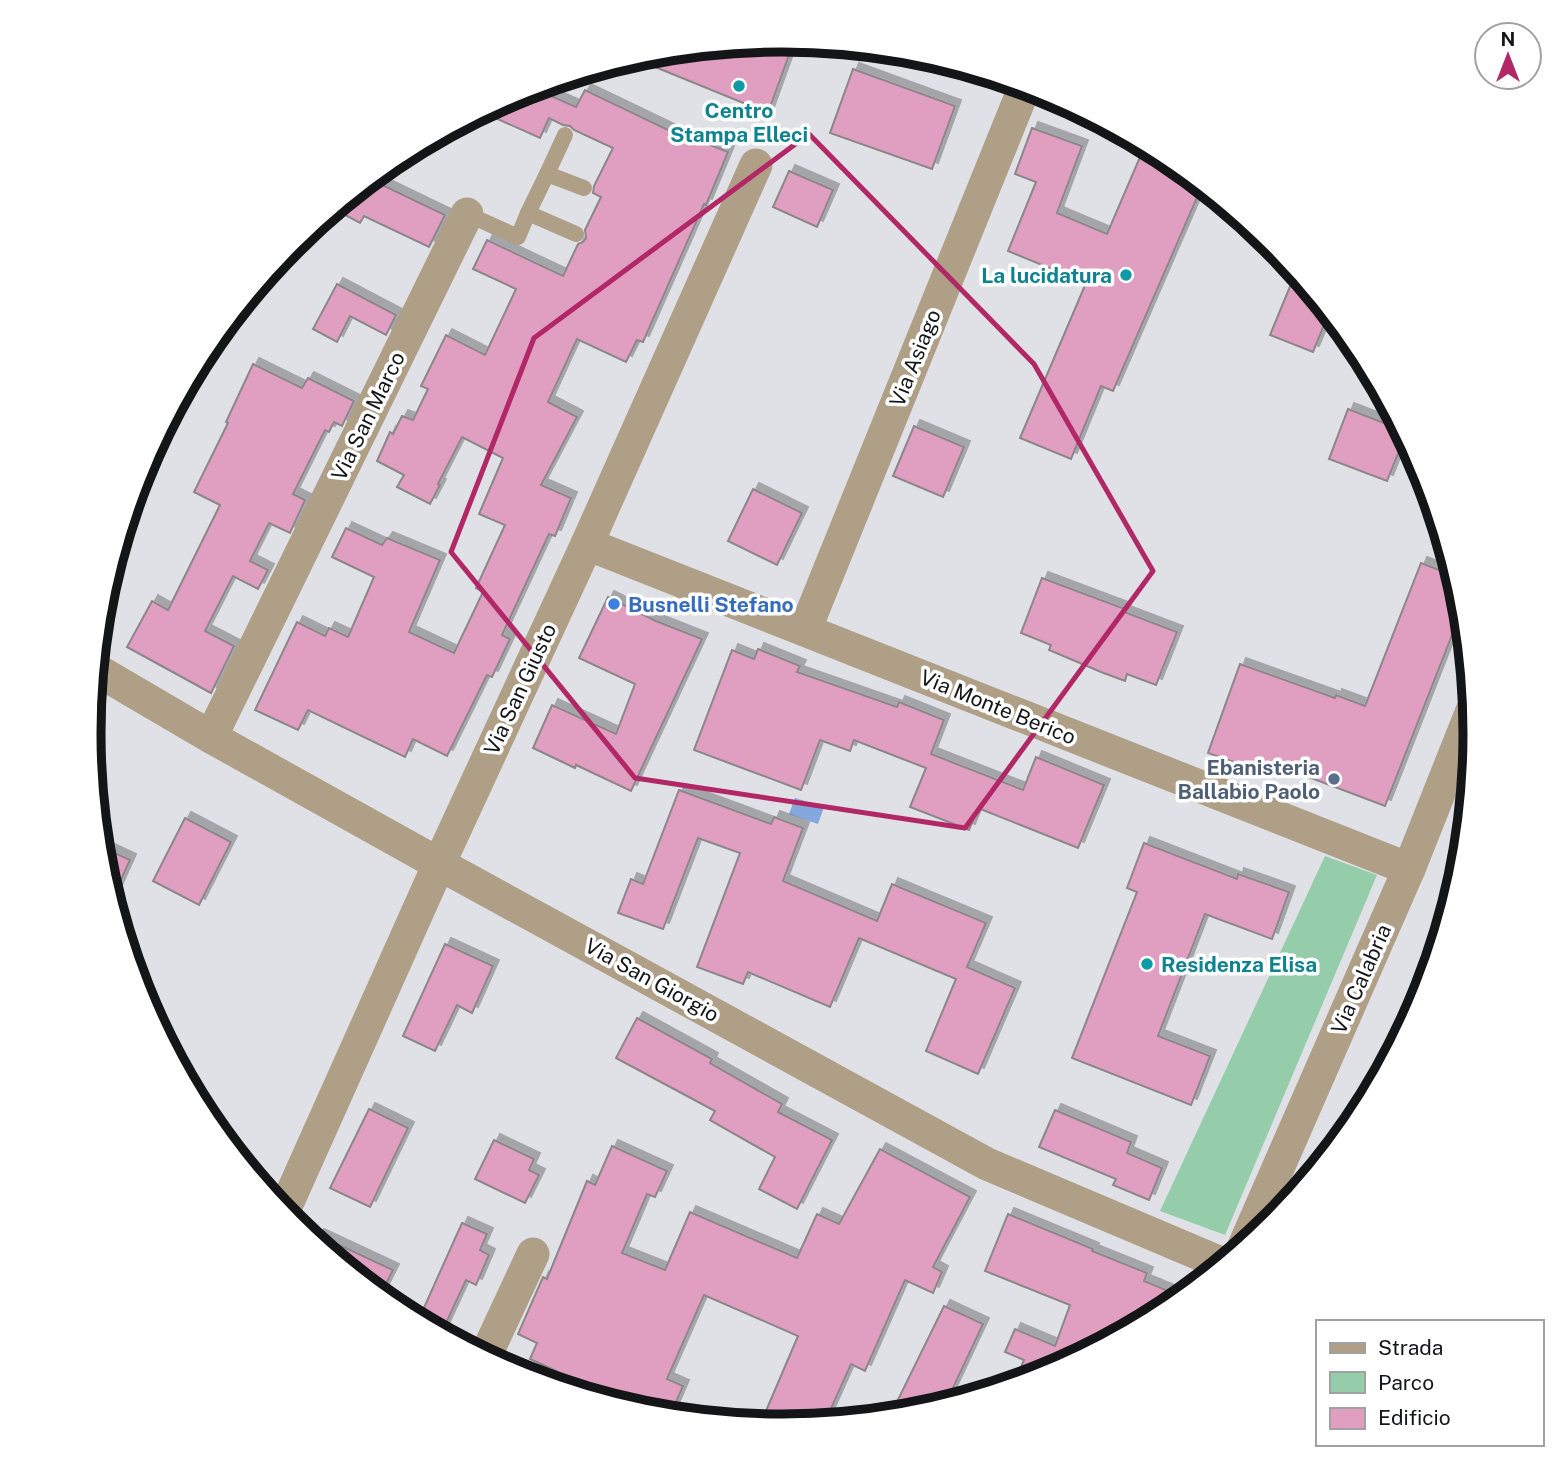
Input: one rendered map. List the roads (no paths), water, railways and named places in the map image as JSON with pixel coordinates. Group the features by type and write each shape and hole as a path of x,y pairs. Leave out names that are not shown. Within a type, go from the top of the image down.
{"street":[{"name":"Via Asiago","path":"805,630 1021,96"},
{"name":"Via San Giusto","path":"288,1202 756,165"},
{"name":"Via San Marco","path":"211,737 467,214"},
{"name":"Via Monte Berico","path":"587,544 1409,869"},
{"name":"Via San Giorgio","path":"104,674 439,864 987,1164 1214,1260"},
{"name":"Via Calabria","path":"1251,1227 1409,869 1463,733"},
{"path":"489,1348 533,1254"}],"lane":[{"path":"565,135 528,214 576,234"},
{"path":"547,174 583,188"},
{"name":"Via San Marco","path":"467,214 518,237 528,214"}],"water":[{"path":"795,798 824,807 818,824 789,814"}],"place":[{"name":"Centro Stampa Elleci","path":"739,86"},
{"name":"La lucidatura","path":"1126,275"},
{"name":"Busnelli Stefano","path":"614,604"},
{"name":"Ebanisteria Ballabio Paolo","path":"1334,779"},
{"name":"Residenza Elisa","path":"1147,964"}]}
